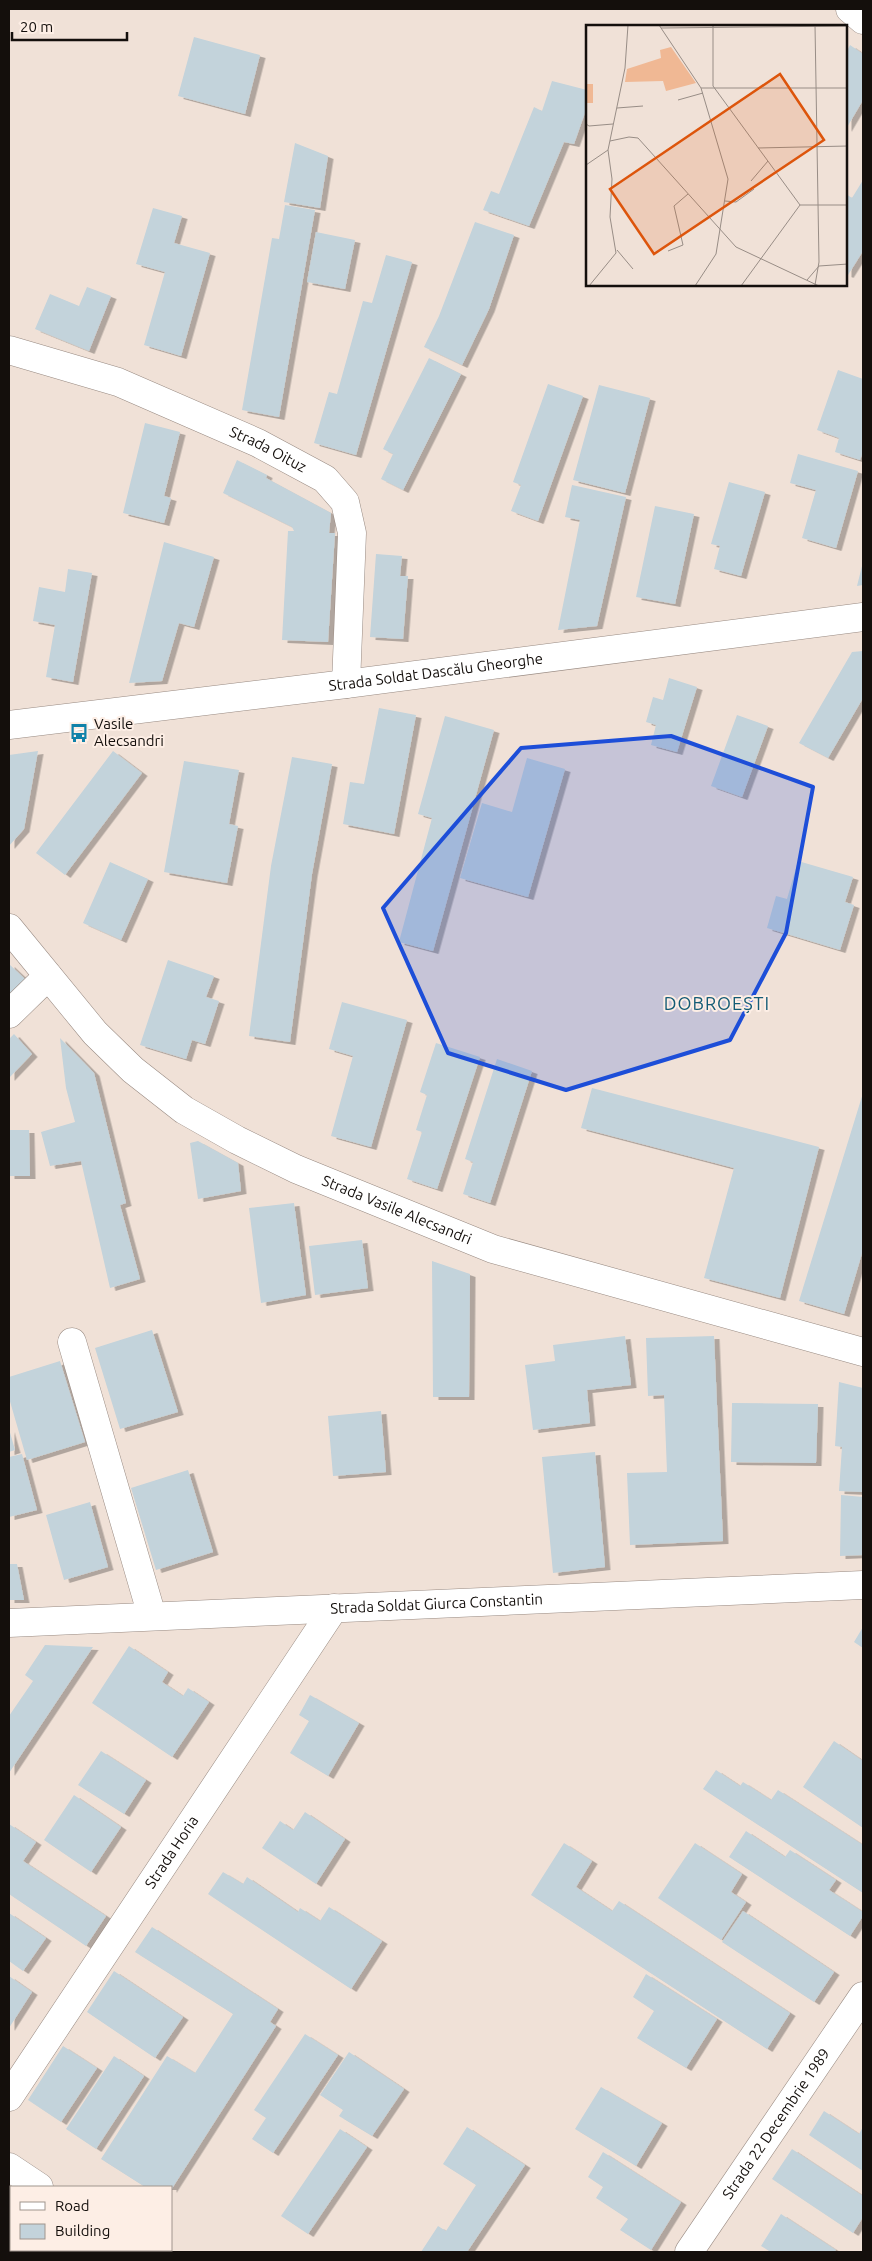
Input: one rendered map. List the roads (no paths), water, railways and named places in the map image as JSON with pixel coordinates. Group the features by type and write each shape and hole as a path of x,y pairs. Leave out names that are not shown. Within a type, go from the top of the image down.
{"street":[{"path":"850,9 863,20"},
{"name":"Strada Oituz","path":"9,350 118,382 258,443 325,479 345,502 352,533 346,684"},
{"name":"Strada Soldat Dascălu Gheorghe","path":"9,725 346,684 863,617"},
{"name":"Strada Vasile Alecsandri","path":"9,928 95,1032 133,1070 184,1110 237,1140 296,1169 493,1248 863,1352"},
{"path":"9,1014 48,976"},
{"path":"72,1342 152,1616"},
{"name":"Strada Soldat Giurca Constantin","path":"9,1623 863,1584"},
{"name":"Strada Horia","path":"9,2098 334,1608"},
{"name":"Strada 22 Decembrie 1989","path":"689,2252 863,1996"},
{"path":"9,2167 38,2186"}],"place":[{"name":"Vasile Alecsandri","path":"79,733"}],"district":[{"name":"DOBROEȘTI","path":"717,1004"}]}
